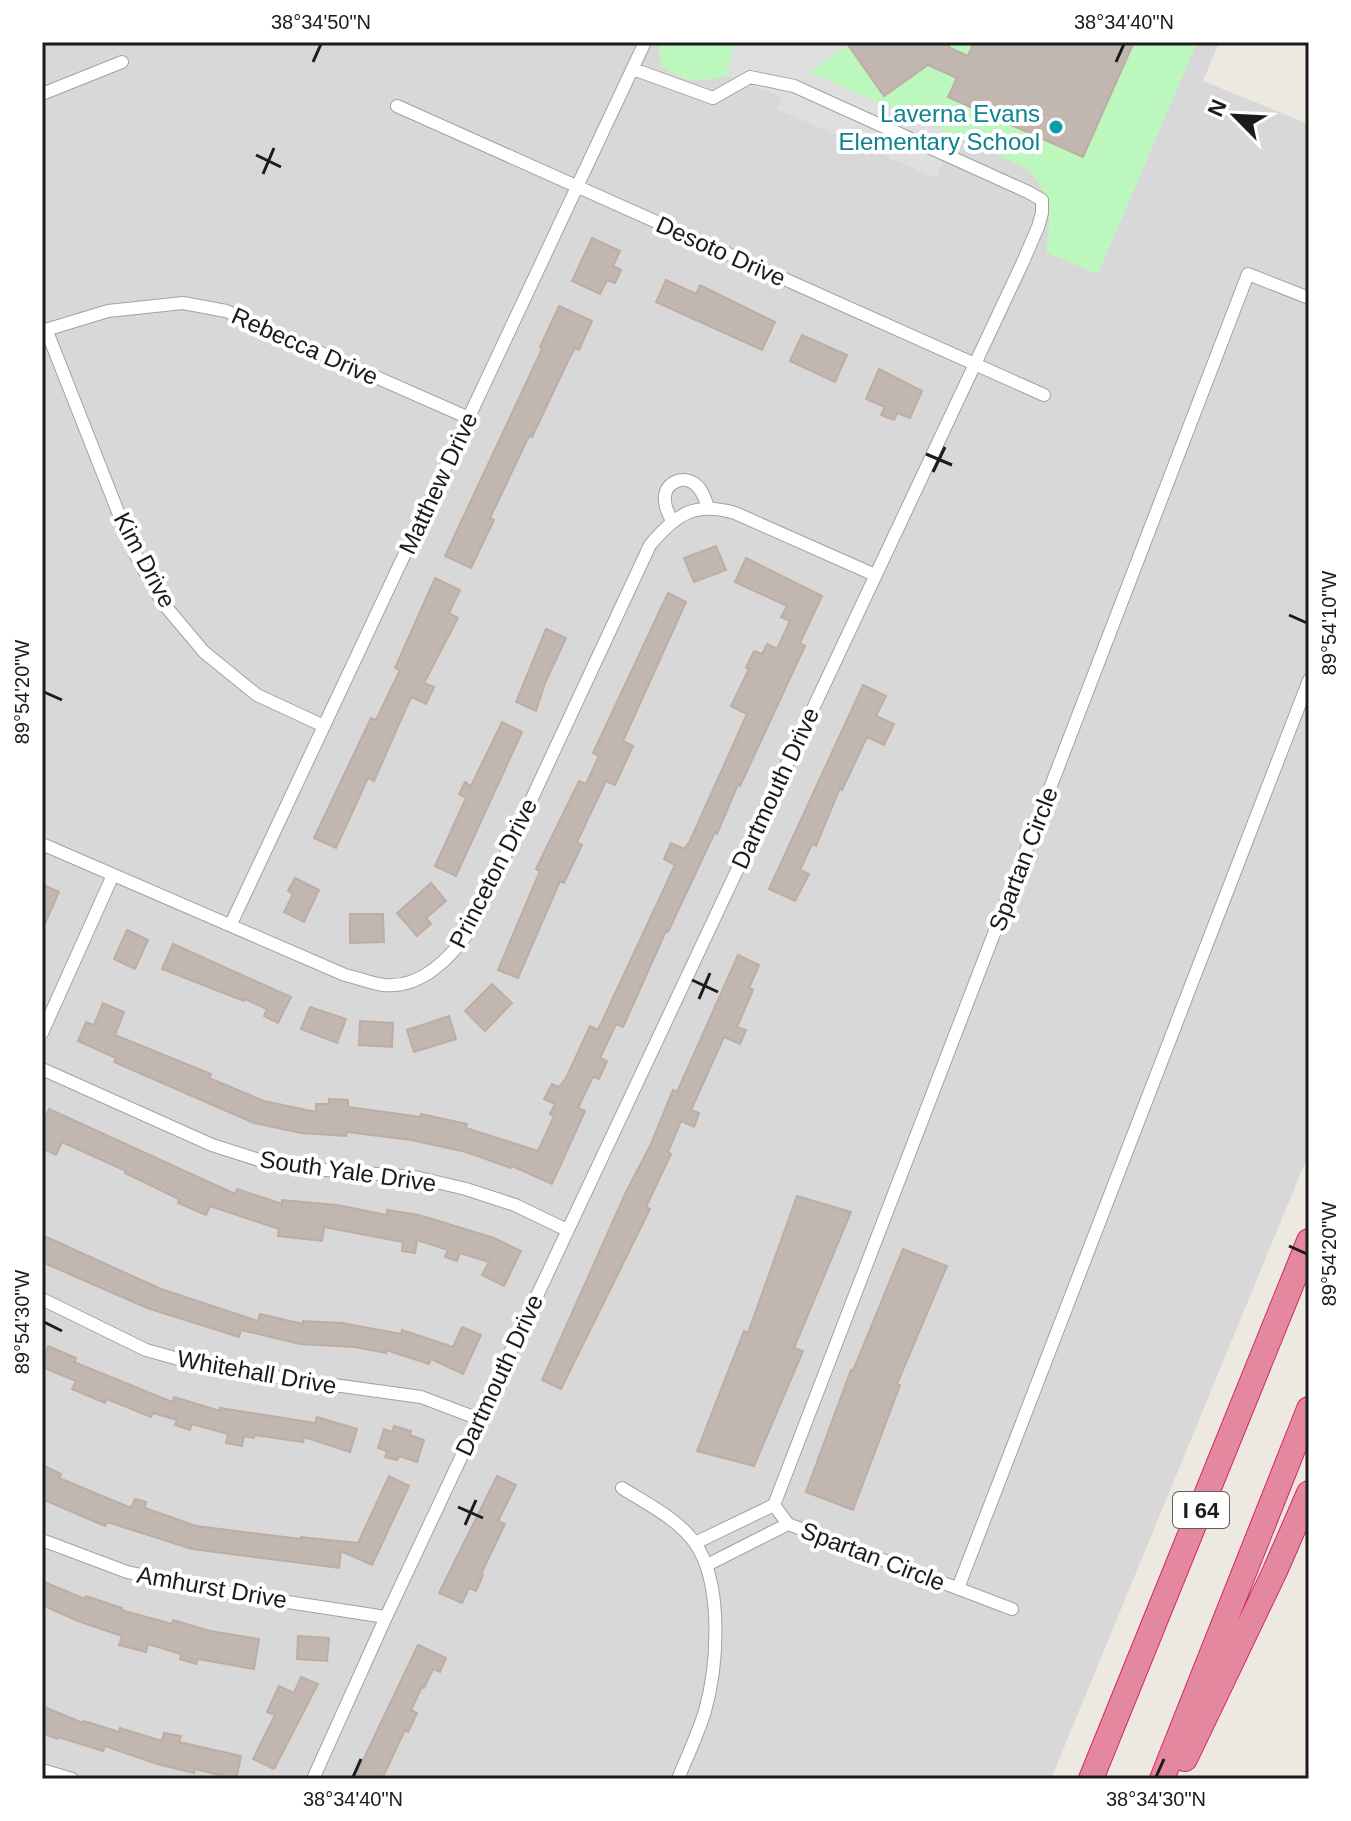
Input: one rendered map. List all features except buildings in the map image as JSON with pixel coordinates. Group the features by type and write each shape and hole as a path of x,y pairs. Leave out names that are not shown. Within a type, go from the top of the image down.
{"highway":[{"name":"I 64","path":"1091,1779 1309,1241"},
{"name":"I 64","path":"1162,1779 1309,1409"},
{"path":"1176,1779 1309,1493"}],"street":[{"name":"Matthew Drive","path":"231,924 645,42"},
{"path":"42,94 122,62"},
{"name":"Dartmouth Drive","path":"313,1779 567,1230 975,365 1042,213 1042,200 794,86 750,77 713,98 633,69"},
{"name":"Desoto Drive","path":"397,106 1044,395"},
{"name":"Spartan Circle","path":"695,1543 774,1505 1248,274 1309,298"},
{"name":"Rebecca Drive","path":"44,330 108,311 183,303 226,311 469,418"},
{"name":"Kim Drive","path":"44,330 133,550 162,602 204,652 257,695 324,726"},
{"path":"672,521 665,506 665,492 671,483 685,479 702,492 708,507 735,513 875,575"},
{"name":"Princeton Drive","path":"42,844 345,975 383,985 401,984 419,978 450,957 471,929 650,545 672,521 687,512 708,507"},
{"name":"Spartan Circle","path":"958,1588 1309,680"},
{"path":"42,1033 113,875"},
{"name":"South Yale Drive","path":"42,1069 212,1145 259,1160 301,1168 415,1177 515,1205 567,1230"},
{"name":"Whitehall Drive","path":"42,1299 146,1350 211,1368 421,1397 479,1419"},
{"path":"622,1488 681,1527 695,1543 707,1565 715,1615 711,1680 705,1710 678,1779"},
{"name":"Spartan Circle","path":"774,1505 788,1524 1012,1609"},
{"name":"Spartan Circle","path":"707,1565 788,1524"},
{"name":"Amhurst Drive","path":"42,1540 141,1575 216,1591 386,1617"},
{"path":"42,1770 72,1779"}],"shaded area":[{"path":"42,42 1219,42 1203,81 1309,124 1309,1153 1051,1779 42,1779"},
{"path":"734,42 850,42 810,73 955,136 936,178 777,109 782,97 727,76"}],"green space":[{"path":"658,42 734,42 727,76 700,80 678,76 661,65"},
{"path":"850,42 1197,42 1098,274 1046,252 1048,206 1040,186 1024,167 809,72"}],"place":[{"name":"Laverna Evans Elementary School","path":"1056,127"}]}
